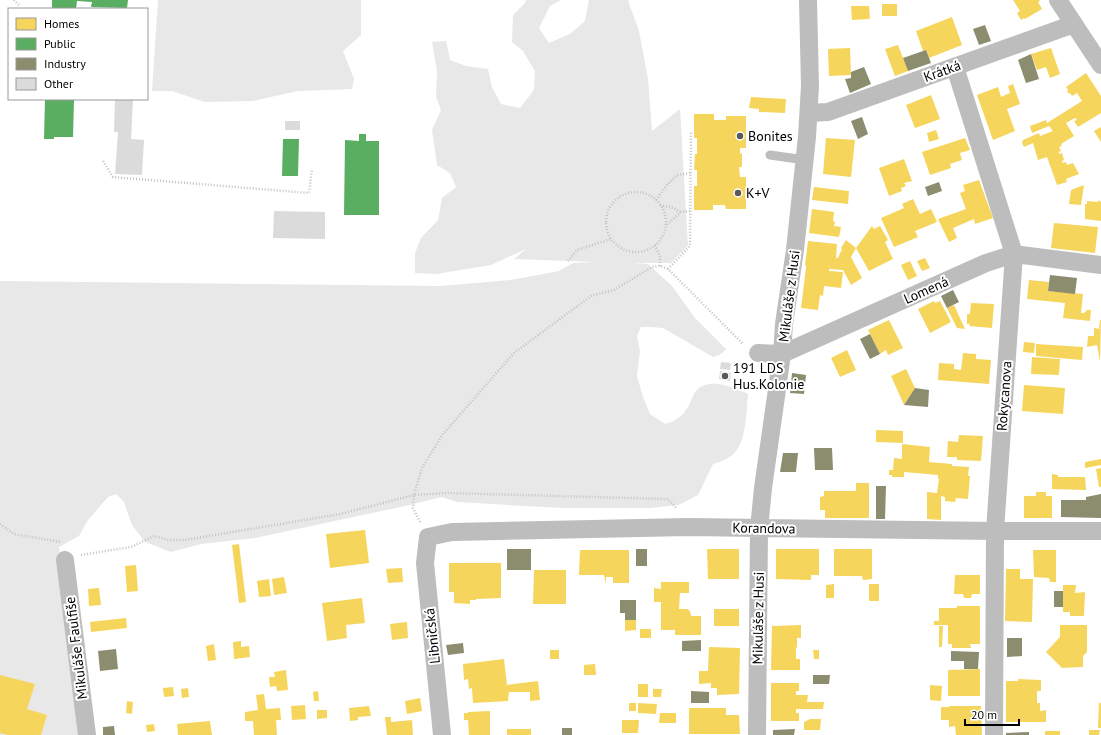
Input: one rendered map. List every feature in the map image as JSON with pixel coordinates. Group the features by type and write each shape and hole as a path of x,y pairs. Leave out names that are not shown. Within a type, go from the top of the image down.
{"street":[{"name":"Mikuláše z Husi","path":"757,735 759,529 763,488 782,354 784,324 795,250 805,160 810,86 808,0"},
{"path":"1058,0 1101,65"},
{"name":"Krátká","path":"809,113 828,112 1074,24"},
{"name":"Rokycanova","path":"955,67 1014,254 995,531 994,735"},
{"name":"Lomená","path":"758,353 782,354 986,262 1014,254 1101,265"},
{"name":"Korandova","path":"428,537 452,532 688,527 759,529 1101,531"},
{"name":"Libničská","path":"428,537 425,563 442,735"},
{"name":"Mikuláše Faulfiše","path":"65,552 87,735"}],"lane":[{"path":"770,155 805,160"}],"path":[{"path":"14,0 19,5"},
{"path":"668,269 690,246 691,131"},
{"path":"104,161 113,177 309,193 312,169"},
{"path":"656,200 667,185 677,175 690,173"},
{"path":"637,192 648,194 656,200 665,215 665,226 664,233 655,245 644,250 632,252 619,247 611,239 606,229 606,218 609,208 616,199 626,193 637,192"},
{"path":"660,205 674,208 680,212 690,211"},
{"path":"665,226 680,212"},
{"path":"568,261 577,250 611,239"},
{"path":"655,245 660,257 660,266"},
{"path":"428,537 413,508 414,495 422,468 443,434 514,353 591,296 614,290 652,267 660,266 668,269 745,346 758,347 758,353"},
{"path":"0,524 14,534 32,538 65,552 85,553 131,547 154,536 169,540 192,538 340,514 414,495 448,493 668,499 675,506 688,527"}],"shaded area":[{"path":"158,0 361,0 361,35 343,51 354,79 352,89 298,91 253,101 205,102 172,91 152,91"},
{"path":"526,0 561,0 550,6 539,28 549,43 570,34 585,21 589,0 629,0 628,1 639,31 648,79 652,131 680,109 688,246 671,263 633,263 648,264 672,286 695,318 726,349 721,354 713,357 663,328 641,327 637,336 640,351 637,376 650,414 665,424 673,421 683,414 695,392 700,387 721,384 748,394 746,420 742,438 734,453 726,459 713,464 698,495 679,505 650,508 562,508 457,502 442,497 255,538 201,544 171,552 145,542 132,525 124,502 116,494 108,497 88,520 79,536 59,547 93,735 0,735 0,281 441,286 511,280 559,271 573,263 596,262 514,259 526,249 491,265 436,274 415,273 415,253 421,238 438,220 442,198 456,187 450,173 437,165 432,130 441,110 436,97 437,71 432,42 446,41 450,60 466,66 488,69 492,87 501,104 520,108 534,90 535,71 523,51 512,42 513,15 525,3"}],"building: Homes":[{"path":"1013,0 1039,0 1040,1 1038,2 1042,9 1021,20 1017,13 1020,11"},
{"path":"882,4 897,4 897,16 882,16"},
{"path":"851,6 869,6 870,19 852,20"},
{"path":"952,17 962,45 929,58 926,50 923,51 916,31"},
{"path":"898,45 908,71 895,76 885,49"},
{"path":"850,48 851,75 829,76 828,49"},
{"path":"1051,48 1060,74 1050,78 1046,67 1037,70 1031,54"},
{"path":"1086,73 1101,96 1101,113 1078,127 1074,121 1077,120 1075,118 1066,123 1074,136 1061,144 1062,146 1059,147 1061,151 1059,154 1062,153 1064,160 1062,161 1063,163 1066,162 1067,165 1073,163 1079,174 1066,179 1067,182 1057,185 1047,157 1038,160 1033,143 1024,147 1022,143 1023,140 1039,133 1040,136 1053,131 1049,126 1032,133 1030,126 1046,120 1047,123 1082,101 1077,93 1072,96 1070,93 1069,94 1066,87"},
{"path":"1013,84 1020,104 1007,109 1015,131 993,140 977,95 998,87 1001,97 1010,93 1008,86"},
{"path":"931,95 940,119 915,128 906,105"},
{"path":"751,97 786,99 785,113 759,112 759,109 749,108"},
{"path":"694,114 714,114 714,120 726,120 726,116 746,116 746,148 740,148 740,153 742,154 742,167 739,167 740,177 746,177 746,209 726,209 725,205 713,205 713,210 694,210 694,186 697,186 697,170 694,170 695,154 697,154 697,138 694,138"},
{"path":"1101,127 1101,142 1094,131"},
{"path":"936,130 939,139 929,142 927,133"},
{"path":"826,138 855,140 851,177 823,174"},
{"path":"965,138 970,150 960,153 962,160 950,164 951,168 930,175 922,152"},
{"path":"904,159 912,181 904,183 906,186 901,188 902,191 889,196 879,168"},
{"path":"979,180 993,218 975,224 974,219 953,228 957,238 949,242 938,219 966,209 960,193 965,191 963,185"},
{"path":"1084,185 1081,205 1069,204 1071,190"},
{"path":"814,187 849,191 848,204 812,200"},
{"path":"913,199 920,214 931,209 937,222 915,231 918,237 894,247 881,218 904,208 902,204"},
{"path":"1099,200 1101,202 1101,221 1085,219 1085,204 1087,204 1087,201 1098,202"},
{"path":"812,209 834,212 834,226 841,227 839,237 809,233"},
{"path":"1054,223 1098,227 1095,253 1051,248"},
{"path":"872,226 874,229 880,226 888,240 885,242 893,259 869,271 856,248"},
{"path":"846,240 856,248 851,257 862,278 851,285 843,270 829,269 829,271 843,272 841,288 824,286 823,296 820,295 818,310 801,308 808,241 837,244 836,258 838,258 842,249 841,248"},
{"path":"925,258 930,268 922,271 917,261"},
{"path":"910,261 917,276 908,280 901,265"},
{"path":"1029,280 1049,282 1048,291 1083,294 1081,313 1091,310 1090,321 1063,318 1065,303 1027,299"},
{"path":"934,301 935,303 940,301 951,322 930,333 918,309"},
{"path":"971,303 994,304 992,328 969,326 970,324 967,324 967,314 970,314"},
{"path":"954,305 965,329 957,328 947,308"},
{"path":"889,320 903,348 888,355 886,350 880,354 868,330"},
{"path":"1100,320 1100,362 1097,345 1087,347 1088,336 1094,336 1094,328 1099,329"},
{"path":"1024,342 1035,343 1034,353 1023,352"},
{"path":"1036,344 1083,347 1082,360 1036,356"},
{"path":"847,350 856,370 840,377 831,358"},
{"path":"963,353 976,354 976,359 991,360 989,384 938,380 939,363 954,364 954,369 961,370"},
{"path":"1032,357 1060,359 1059,375 1031,374"},
{"path":"906,369 915,388 904,405 891,376"},
{"path":"1024,385 1065,388 1063,414 1022,411"},
{"path":"876,430 903,431 903,443 876,442"},
{"path":"959,435 983,436 981,461 957,460 957,457 947,457 948,441 958,442"},
{"path":"902,444 930,447 929,462 969,467 968,476 970,476 968,499 956,498 955,502 945,501 945,497 941,496 941,520 927,519 927,492 937,493 939,479 938,475 904,472 904,477 892,477 892,475 889,475 889,470 893,470 894,458 902,459"},
{"path":"1101,459 1101,465 1085,468 1085,462"},
{"path":"1101,468 1101,487 1099,487 1096,469"},
{"path":"1052,474 1058,475 1058,477 1085,477 1086,490 1052,489"},
{"path":"856,483 869,483 869,518 825,518 825,510 820,510 820,497 824,496 824,491 856,491"},
{"path":"1036,492 1046,492 1046,496 1052,496 1052,518 1024,518 1024,496 1036,496"},
{"path":"365,530 369,563 330,568 326,534"},
{"path":"239,544 246,602 239,603 232,545"},
{"path":"707,549 739,549 739,579 708,579"},
{"path":"776,549 819,549 819,575 811,575 811,580 776,579"},
{"path":"834,549 872,549 872,579 863,580 862,576 834,576"},
{"path":"580,550 629,550 629,583 613,583 613,577 606,577 606,584 604,575 579,575"},
{"path":"1033,550 1056,550 1056,582 1050,582 1049,578 1034,577"},
{"path":"449,563 501,563 501,598 470,600 470,604 454,603 454,592 449,592"},
{"path":"136,565 138,591 127,592 125,566"},
{"path":"402,568 403,582 388,583 386,569"},
{"path":"1006,569 1020,569 1020,579 1033,579 1032,622 1005,621"},
{"path":"534,570 566,570 566,604 533,604"},
{"path":"955,575 980,575 980,594 972,594 971,598 964,598 963,594 954,594"},
{"path":"284,577 287,593 274,595 272,579"},
{"path":"269,579 271,596 259,597 257,581"},
{"path":"661,582 689,582 689,593 680,593 679,609 687,609 690,611 691,616 701,616 701,635 675,635 675,630 661,630 661,602 654,602 654,588 661,589"},
{"path":"834,584 834,598 826,598 826,585"},
{"path":"869,584 879,584 879,601 869,601"},
{"path":"1063,585 1076,585 1075,593 1085,592 1084,616 1070,616 1070,612 1063,612"},
{"path":"99,588 101,605 89,606 88,589"},
{"path":"362,598 365,623 346,625 347,638 327,641 322,603"},
{"path":"957,606 980,606 980,644 970,644 971,648 952,648 952,644 948,644 948,625 934,625 934,621 939,621 939,608 957,608"},
{"path":"714,609 739,609 739,626 714,626"},
{"path":"126,618 127,628 91,632 90,622"},
{"path":"625,620 636,620 636,630 625,631"},
{"path":"407,622 408,638 392,640 390,624"},
{"path":"801,625 801,638 797,638 796,648 796,659 800,659 800,670 771,670 772,626"},
{"path":"1060,625 1087,625 1087,652 1083,656 1083,667 1062,668 1046,652 1060,637"},
{"path":"939,626 943,626 942,647 939,647"},
{"path":"640,629 651,629 651,638 640,638"},
{"path":"241,641 241,647 249,646 250,657 234,659 233,642"},
{"path":"214,644 216,660 208,661 206,646"},
{"path":"709,647 740,648 739,694 717,695 717,688 711,688 711,683 699,684 699,671 708,671"},
{"path":"550,650 559,650 559,659 550,659"},
{"path":"813,650 819,650 819,659 814,659"},
{"path":"504,659 507,685 538,681 540,700 530,701 530,692 509,692 508,701 473,703 472,688 469,689 468,679 464,680 463,664"},
{"path":"595,664 596,675 584,675 584,665"},
{"path":"980,669 980,696 948,696 948,670"},
{"path":"286,670 288,690 277,691 276,686 270,687 269,677 275,677 274,672"},
{"path":"0,675 35,684 27,709 47,715 41,735 8,735 0,733"},
{"path":"1018,679 1041,680 1041,691 1037,691 1037,703 1040,703 1040,711 1046,710 1046,722 1006,722 1006,681 1018,681"},
{"path":"771,683 799,683 799,691 796,691 796,695 808,695 807,702 824,702 823,709 796,709 796,713 799,713 799,721 771,721"},
{"path":"638,684 648,684 648,697 638,697"},
{"path":"930,685 942,686 941,701 930,700"},
{"path":"173,687 174,696 164,697 163,688"},
{"path":"188,688 189,697 182,698 181,689"},
{"path":"653,689 662,689 661,697 653,697"},
{"path":"318,691 319,701 314,701 313,692"},
{"path":"264,694 266,709 280,708 281,720 276,720 277,735 254,735 253,721 245,721 245,712 258,710 256,695"},
{"path":"420,698 422,711 407,714 405,701"},
{"path":"127,701 133,702 132,714 126,713"},
{"path":"629,703 636,703 636,711 629,711"},
{"path":"638,703 657,704 656,714 638,713"},
{"path":"1099,703 1101,703 1101,728 1098,728"},
{"path":"305,705 306,719 292,720 291,706"},
{"path":"369,706 371,716 358,717 358,720 350,721 349,708"},
{"path":"981,706 982,735 956,735 955,726 949,727 949,720 941,720 941,707"},
{"path":"689,708 726,708 726,715 739,715 740,734 689,734"},
{"path":"317,710 327,710 327,718 317,719"},
{"path":"490,711 490,735 469,735 468,720 464,720 464,713"},
{"path":"660,713 676,713 676,723 659,723"},
{"path":"385,717 391,717 391,722 412,720 413,735 387,735"},
{"path":"810,719 821,719 820,730 804,730 804,722"},
{"path":"622,720 639,720 638,733 622,733"},
{"path":"210,721 212,735 178,735 177,724"},
{"path":"154,724 155,731 147,732 146,725"},
{"path":"507,729 531,729 531,735 507,735"},
{"path":"1089,730 1100,730 1099,735 1089,735"},
{"path":"1045,731 1060,731 1060,735 1045,735"}],"building: Public":[{"path":"52,0 128,0 127,8 91,7 92,2 77,1 76,8 52,8"},
{"path":"45,100 74,100 73,137 54,137 54,139 44,139"},
{"path":"359,134 366,134 366,141 379,141 379,215 344,215 345,140 359,141"},
{"path":"283,139 299,139 298,176 282,176"}],"building: Industry":[{"path":"985,25 991,41 979,45 973,29"},
{"path":"926,50 931,63 908,71 903,58"},
{"path":"1031,54 1039,79 1026,83 1018,60"},
{"path":"864,67 871,84 850,93 845,79 851,78 851,72"},
{"path":"862,117 868,134 858,139 851,121"},
{"path":"939,182 942,191 928,196 925,187"},
{"path":"1050,275 1077,278 1075,294 1048,291"},
{"path":"953,290 959,302 947,308 941,296"},
{"path":"870,334 880,354 870,359 860,339"},
{"path":"792,373 806,375 804,394 790,393"},
{"path":"915,388 929,390 928,407 904,405"},
{"path":"814,448 832,448 833,470 815,470"},
{"path":"783,453 798,453 796,472 780,472"},
{"path":"876,486 886,486 885,519 876,519"},
{"path":"1101,494 1101,518 1061,517 1061,500 1086,500 1086,497"},
{"path":"507,549 531,549 531,570 507,570"},
{"path":"636,549 647,549 647,566 636,566"},
{"path":"1054,591 1063,591 1063,607 1054,607"},
{"path":"620,600 636,600 636,620 625,620 625,613 620,613"},
{"path":"1007,638 1022,638 1022,656 1007,657"},
{"path":"701,640 701,651 682,651 682,641"},
{"path":"463,643 464,653 448,655 446,645"},
{"path":"116,649 118,669 100,671 98,651"},
{"path":"951,651 979,652 978,669 964,669 964,661 951,661"},
{"path":"813,675 830,675 829,684 813,684"},
{"path":"691,691 709,692 709,703 691,703"},
{"path":"114,726 115,735 103,735 103,727"},
{"path":"562,728 572,728 572,735 562,735"},
{"path":"795,729 794,735 773,735 773,730"},
{"path":"1029,732 1029,735 1006,735 1006,733"}],"building: Other":[{"path":"115,100 133,100 131,139 144,140 142,175 115,174 118,132 114,132"},
{"path":"285,121 300,121 300,130 285,130"},
{"path":"274,211 325,212 325,239 273,238"},
{"path":"721,362 731,363 730,370 720,369"},
{"name":"191 LDS Hus.Kolonie","path":"720,371 731,373 730,381 719,379"}],"place":[{"name":"Bonites","path":"740,136"},
{"name":"K+V","path":"738,193"},
{"name":"191 LDS Hus.Kolonie","path":"725,376"}]}
